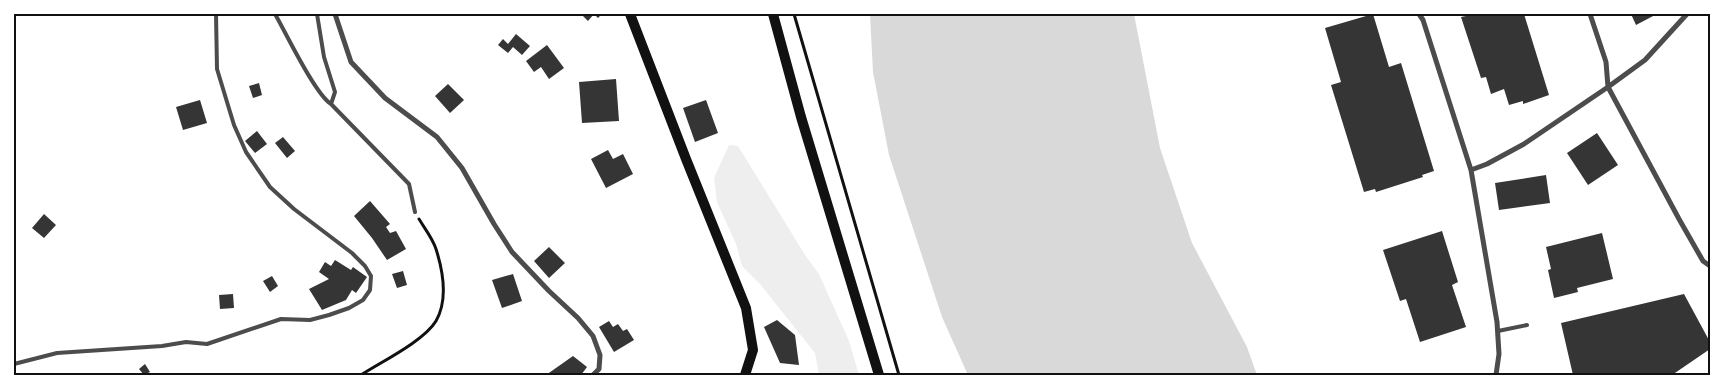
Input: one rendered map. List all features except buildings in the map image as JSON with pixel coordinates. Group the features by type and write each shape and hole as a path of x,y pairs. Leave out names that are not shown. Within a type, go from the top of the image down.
{"main road":[{"path":"630,14 746,308 753,350 746,375"},
{"path":"772,14 879,375"}],"street":[{"path":"335,14 351,62 385,98 437,137 462,168 512,252 578,318 593,336 600,355 599,369 594,375"},
{"path":"1419,14 1426,29 1471,170 1484,238 1498,331 1499,354 1496,375"},
{"path":"1590,14 1606,62 1608,87 1678,220 1703,261 1710,266"},
{"path":"1471,170 1487,164 1524,144 1608,87 1645,60 1687,14"}],"lane":[{"path":"14,364 57,353 162,346 186,342 207,344 281,319 310,320 329,315 349,308 363,300 370,290 371,276 365,266 352,253 294,209 270,187 246,152 234,125 217,70 218,30 216,14"},
{"path":"275,14 316,87 326,100 409,184 416,212"},
{"path":"317,14 324,57 335,92 331,104"},
{"path":"1498,331 1527,325"}],"path":[{"path":"794,14 899,375"},
{"path":"361,375 418,338 436,322 443,302 443,276 436,248 416,212"}],"shaded area":[{"path":"870,14 1134,14 1160,148 1192,243 1247,347 1257,375 968,375 942,317 889,155 873,72"},
{"path":"729,145 738,146 805,255 819,274 849,341 859,375 819,375 815,353 760,284 742,266 736,244 717,202 714,178"}]}
